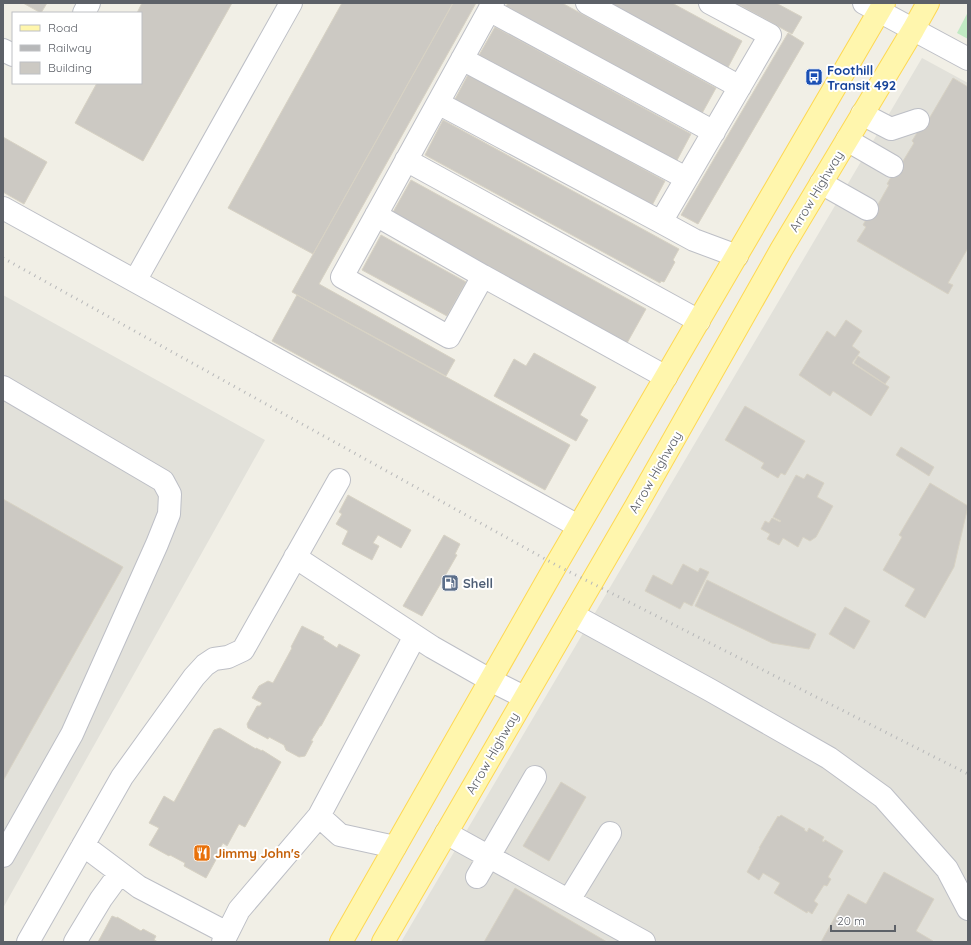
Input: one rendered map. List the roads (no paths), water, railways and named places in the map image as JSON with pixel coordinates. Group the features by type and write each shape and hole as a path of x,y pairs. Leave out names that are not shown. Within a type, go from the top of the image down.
{"main road":[{"name":"Arrow Highway","path":"383,942 524,696 573,615 781,250 928,3"},
{"path":"341,942 578,526 737,256 876,6"}],"street":[{"path":"84,12 89,3"},
{"path":"134,281 291,3"},
{"path":"588,3 740,87"},
{"path":"660,222 770,35 710,3"},
{"path":"483,276 449,337 342,277 491,6 714,132"},
{"path":"876,6 913,30 968,59"},
{"path":"3,50 12,54"},
{"path":"462,59 686,178"},
{"path":"438,103 694,240 737,256"},
{"path":"862,114 891,129 918,120"},
{"path":"847,140 892,166"},
{"path":"406,160 699,321"},
{"path":"821,183 867,209"},
{"path":"3,208 578,526"},
{"path":"376,215 666,377"},
{"path":"3,387 163,481 170,494 169,514 157,544 72,734 3,856"},
{"path":"28,942 122,777 194,677 205,665 214,659 228,657 243,650 339,480"},
{"path":"295,557 414,636 490,680 524,696"},
{"path":"573,615 829,758 883,797 948,869 968,909"},
{"path":"83,845 139,887 225,938 239,910 319,816 414,636"},
{"path":"477,877 535,777"},
{"path":"319,816 340,835 395,847"},
{"path":"569,900 610,832"},
{"path":"446,833 644,942"},
{"path":"75,942 100,899 120,873"}],"railway":[{"path":"3,258 556,565 968,774"}],"place":[{"name":"Foothill Transit 492","path":"814,77"},
{"name":"Shell","path":"450,583"},
{"name":"Jimmy John's","path":"202,853"}]}
